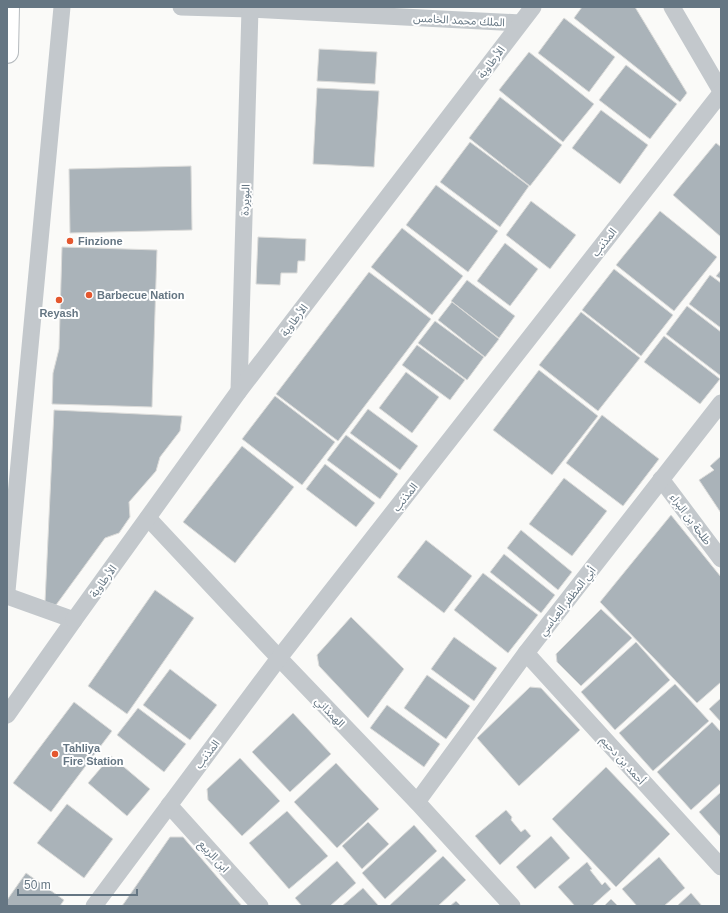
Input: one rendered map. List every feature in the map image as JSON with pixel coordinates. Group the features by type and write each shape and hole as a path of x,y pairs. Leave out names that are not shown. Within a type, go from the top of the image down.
{"main road":[{"path":"7,52 8,7"}],"street":[{"path":"7,591 62,7"},
{"name":"الملك محمد الخامس","path":"181,7 250,9 520,23"},
{"name":"الأرطاوية","path":"7,715 239,391 533,7"},
{"path":"672,7 721,92"},
{"name":"البويردة","path":"239,391 250,9"},
{"name":"المذنب","path":"94,906 279,658 721,92"},
{"name":"أبي المظفر العباسي","path":"417,802 526,653 721,402"},
{"name":"طلحة بن البراء","path":"661,479 721,559"},
{"name":"الهمذاني","path":"148,518 417,802 512,906"},
{"path":"7,596 74,620"},
{"name":"أحمد بن دحيم","path":"526,653 721,867"},
{"name":"ابن الربيع","path":"169,805 260,906"}],"building":[{"path":"582,7 635,7 687,93 680,102 574,18"},
{"path":"564,18 615,57 589,92 538,53"},
{"path":"319,49 377,52 375,84 317,81"},
{"path":"529,52 594,104 563,142 499,90"},
{"path":"626,65 677,104 650,139 599,100"},
{"path":"317,88 379,91 374,167 313,164"},
{"path":"500,97 562,145 530,186 469,138"},
{"path":"601,110 648,145 620,184 572,148"},
{"path":"470,142 529,186 500,227 440,182"},
{"path":"716,143 721,147 721,237 673,195"},
{"path":"191,166 192,230 70,233 69,169"},
{"path":"436,185 498,231 468,272 406,225"},
{"path":"531,201 576,235 550,269 506,235"},
{"path":"660,211 717,257 674,311 616,265"},
{"path":"402,228 463,276 432,315 371,267"},
{"path":"258,237 306,239 305,261 298,261 297,273 281,273 280,285 256,284"},
{"path":"505,243 538,269 510,306 477,281"},
{"path":"62,247 157,250 152,407 52,404 53,373 59,349"},
{"path":"614,269 673,315 641,356 582,310"},
{"path":"721,270 721,279 716,276"},
{"path":"369,272 431,319 338,441 276,394"},
{"path":"710,275 721,283 721,328 689,304"},
{"path":"467,280 515,316 499,338 451,301"},
{"path":"452,302 499,339 485,357 438,320"},
{"path":"687,306 721,332 721,376 666,334"},
{"path":"581,312 640,358 598,411 539,365"},
{"path":"435,321 484,357 467,380 418,343"},
{"path":"664,336 720,379 700,404 644,362"},
{"path":"417,345 465,380 450,400 402,365"},
{"path":"539,370 598,416 552,475 493,430"},
{"path":"406,372 439,397 412,433 379,408"},
{"path":"275,396 335,442 302,485 242,439"},
{"path":"368,409 418,446 400,470 350,433"},
{"path":"54,410 182,416 180,431 160,457 156,471 129,502 130,517 119,533 105,538 56,605 45,602"},
{"path":"602,415 659,459 623,506 566,463"},
{"path":"346,435 398,474 380,499 327,460"},
{"path":"242,446 294,487 235,563 183,522"},
{"path":"721,456 721,513 699,480 714,470 710,466"},
{"path":"325,464 375,503 356,527 306,489"},
{"path":"564,478 607,511 572,556 529,524"},
{"path":"671,515 721,577 721,682 697,703 600,602"},
{"path":"521,530 572,572 558,590 507,548"},
{"path":"426,540 472,576 444,613 397,577"},
{"path":"504,554 555,595 541,613 490,572"},
{"path":"483,573 538,615 508,653 454,610"},
{"path":"155,590 194,618 127,714 88,686"},
{"path":"601,609 632,638 581,686 557,662 556,654"},
{"path":"351,617 404,669 368,718 319,666 317,655"},
{"path":"454,637 497,668 474,701 431,669"},
{"path":"636,642 670,680 615,730 581,692"},
{"path":"170,669 217,705 190,740 143,705"},
{"path":"427,675 470,706 446,739 404,708"},
{"path":"675,684 709,721 653,771 619,733"},
{"path":"530,687 541,688 580,730 519,786 477,738"},
{"path":"721,698 721,722 709,709"},
{"path":"74,702 112,731 51,812 13,783"},
{"path":"387,705 440,744 424,767 370,728"},
{"path":"138,708 186,744 164,772 117,735"},
{"path":"293,713 331,754 290,792 252,752"},
{"path":"712,722 721,732 721,783 691,810 657,772"},
{"path":"111,756 150,789 127,816 88,783"},
{"path":"240,758 280,801 242,836 208,800 207,789"},
{"path":"336,763 379,809 337,848 294,802"},
{"path":"606,767 670,834 616,887 552,819"},
{"path":"721,792 721,837 699,812"},
{"path":"67,804 113,839 84,878 37,843"},
{"path":"506,810 512,817 511,820 521,832 525,829 531,836 500,865 475,836"},
{"path":"287,811 328,856 289,889 249,843"},
{"path":"368,822 389,844 362,869 342,846"},
{"path":"414,825 437,851 385,899 362,873"},
{"path":"551,836 570,858 535,889 516,867"},
{"path":"170,837 183,837 242,906 122,906"},
{"path":"443,856 466,880 438,906 390,905"},
{"path":"659,857 685,888 664,906 637,906 622,889"},
{"path":"337,861 356,883 330,906 302,906 295,898"},
{"path":"587,862 592,869 590,870 602,885 605,882 611,889 592,906 575,906 558,887"},
{"path":"26,873 64,900 60,906 7,906 7,900"},
{"path":"363,888 378,905 377,906 342,906"},
{"path":"691,893 702,906 677,906"},
{"path":"611,899 618,906 604,906"},
{"path":"456,901 461,906 450,906"}],"place":[{"name":"Finzione","path":"70,241"},
{"name":"Barbecue Nation","path":"89,295"},
{"name":"Reyash","path":"59,300"},
{"name":"Tahliya Fire Station","path":"55,754"}]}
